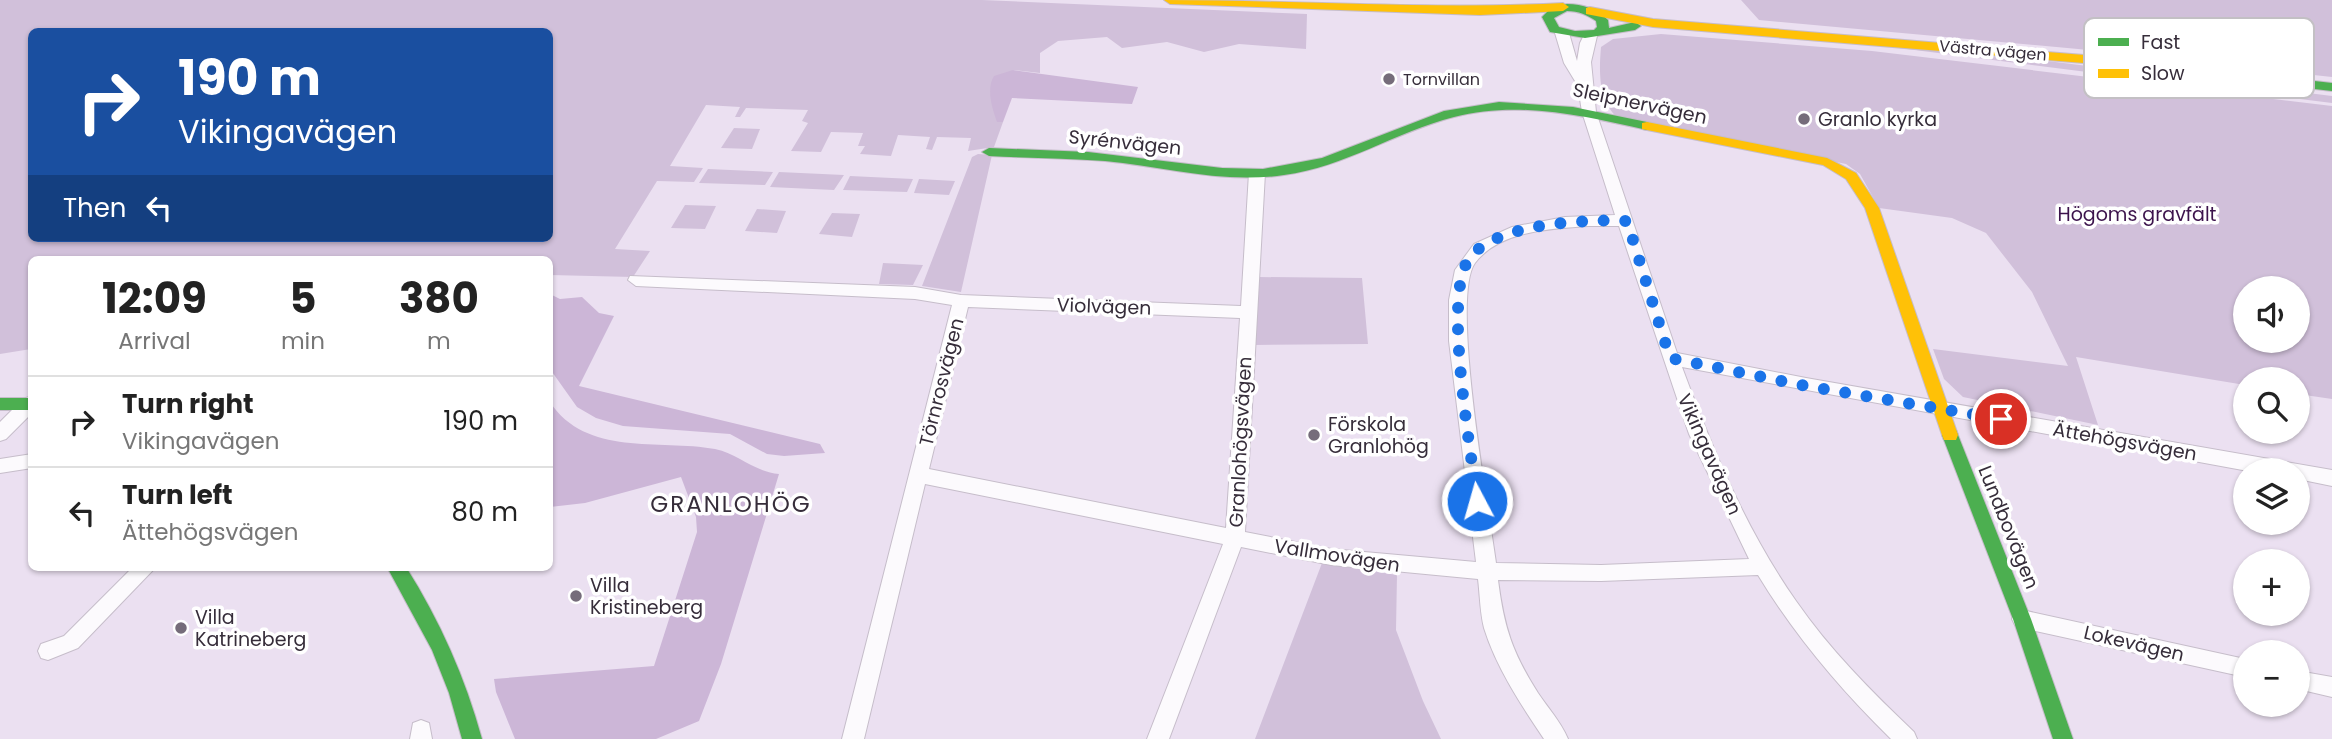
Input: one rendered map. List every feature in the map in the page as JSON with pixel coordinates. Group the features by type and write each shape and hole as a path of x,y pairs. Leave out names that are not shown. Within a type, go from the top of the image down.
{"street":[{"path":"1170,0 1518,12 1563,7"},
{"path":"1558,31 1548,17 1552,11 1563,7"},
{"name":"Västra vägen","path":"1563,7 1653,23 2084,59"},
{"path":"1408,9 1521,20 1558,31"},
{"path":"1590,11 1602,20 1603,28 1594,35"},
{"name":"Västra vägen","path":"1558,31 1594,35 1653,23"},
{"name":"Vikingavägen","path":"1558,31 1571,63 1583,83"},
{"name":"Vikingavägen","path":"1594,35 1585,43 1583,83 1589,112 1670,358 1698,434 1763,566 1789,608 1850,685 1906,739"},
{"name":"Västra vägen","path":"2314,85 2332,87"},
{"name":"Sleipnervägen","path":"1257,173 1303,168 1334,160 1416,124 1469,107 1546,106 1589,112 1827,162 1851,176"},
{"name":"Syrénvägen","path":"989,152 1257,173"},
{"name":"Granlohögsvägen","path":"1158,739 1235,537 1257,173"},
{"name":"Lundbovägen","path":"1851,176 1872,208 1939,408 2022,619 2063,739"},
{"path":"1557,739 1506,660 1494,626 1458,341 1457,295 1466,262 1489,243 1552,222 1627,221"},
{"name":"Törnrosvägen","path":"636,280 915,293 961,301 853,739"},
{"name":"Violvägen","path":"961,301 1247,312"},
{"name":"Ättehögsvägen","path":"1670,358 2233,461"},
{"path":"0,404 28,404"},
{"path":"0,434 28,406"},
{"path":"0,466 28,462"},
{"path":"2310,474 2332,478"},
{"name":"Vallmovägen","path":"919,475 1331,557 1395,565 1485,571 1614,573 1763,566"},
{"path":"48,651 71,642 143,571"},
{"path":"399,571 418,599 446,656 472,739"},
{"name":"Lokevägen","path":"2022,619 2233,665"},
{"path":"2310,682 2332,687"}],"green space":[{"path":"0,0 982,0 1307,14 1306,49 1239,44 1204,52 1167,42 1122,48 1107,37 1058,41 1040,53 1040,73 1013,70 997,122 1003,122 994,147 968,151 971,138 937,137 932,150 926,149 930,137 898,135 891,156 860,154 865,146 858,146 863,133 831,132 821,152 791,151 808,123 802,121 808,110 746,108 740,117 735,117 740,107 706,105 670,166 703,168 694,182 657,181 615,249 650,251 633,277 553,275 553,256 28,256 28,349 0,354"},
{"path":"1741,0 2332,0 2332,77 2314,75 2314,18 2084,18 2084,50 1759,20"},
{"name":"Högoms gravfält","path":"1661,34 1872,51 2084,76 2084,98 2265,98 2332,106 2332,399 2310,396 2310,367 2233,367 2233,383 2076,357 2098,425 1963,397 1944,379 1933,349 2068,366 2032,292 1986,233 1952,218 1879,208 1860,174 1846,164 1617,117 1606,102 1600,75 1601,47 1613,39"},
{"path":"1891,47 2084,66 2084,72"},
{"path":"2314,94 2332,96 2332,103 2293,98 2314,98"},
{"path":"734,128 760,129 752,149 721,148"},
{"path":"978,154 992,155 961,292 922,286 972,157"},
{"path":"708,169 773,172 765,185 699,183"},
{"path":"779,172 844,175 834,190 770,187"},
{"path":"850,176 913,179 907,192 843,190"},
{"path":"919,179 955,181 949,195 914,193"},
{"path":"685,205 716,206 705,229 671,228"},
{"path":"757,209 786,211 777,233 745,231"},
{"path":"832,213 860,214 852,237 819,234"},
{"path":"883,263 923,265 913,285 879,284"},
{"path":"1259,277 1362,278 1368,344 1255,345"},
{"path":"1322,563 1397,575 1396,630 1423,701 1441,739 1255,739"}],"shaded area":[{"path":"1013,70 1138,87 1132,104 1012,98 1003,122 997,122 990,87 994,76"},
{"path":"553,296 560,299 582,297 599,313 614,316 579,386 820,444 825,453 784,456 767,454 730,434 623,426 596,418 577,407 553,373"},
{"path":"553,405 565,419 583,431 603,438 715,449 761,470 779,474 721,664 699,721 656,739 515,739 496,692 494,679 654,666 697,532 696,517 681,477 585,503 553,507"}],"traffic: fast":[{"path":"1598,33 1603,28 1602,20 1582,9 1561,8 1548,17 1554,29 1564,33 1585,35 1595,34 1635,26"},
{"path":"2314,85 2332,87"},
{"path":"989,152 1088,156 1222,172 1263,173 1327,162 1428,121 1474,108 1524,105 1548,107 1647,126"},
{"path":"0,404 28,404"},
{"path":"1950,435 2022,619 2063,739"},
{"path":"398,571 442,650 459,693 472,739"}],"traffic: slow":[{"path":"1170,0 1480,11 1563,7"},
{"path":"1590,11 1653,23 2084,59"},
{"path":"1647,126 1827,162 1851,176 1872,208 1950,435"}],"place":[{"name":"Tornvillan","path":"1389,79"},
{"name":"Granlo kyrka","path":"1804,119"},
{"name":"Förskola Granlohög","path":"1314,435"},
{"name":"Villa Kristineberg","path":"576,596"},
{"name":"Villa Katrineberg","path":"181,628"}],"district":[{"name":"GRANLOHÖG","path":"731,504"}],"route":[{"path":"1477,501 1458,341 1457,295 1462,276 1466,262 1489,243 1552,222 1627,221 1670,358 1806,386 2001,419"}]}
